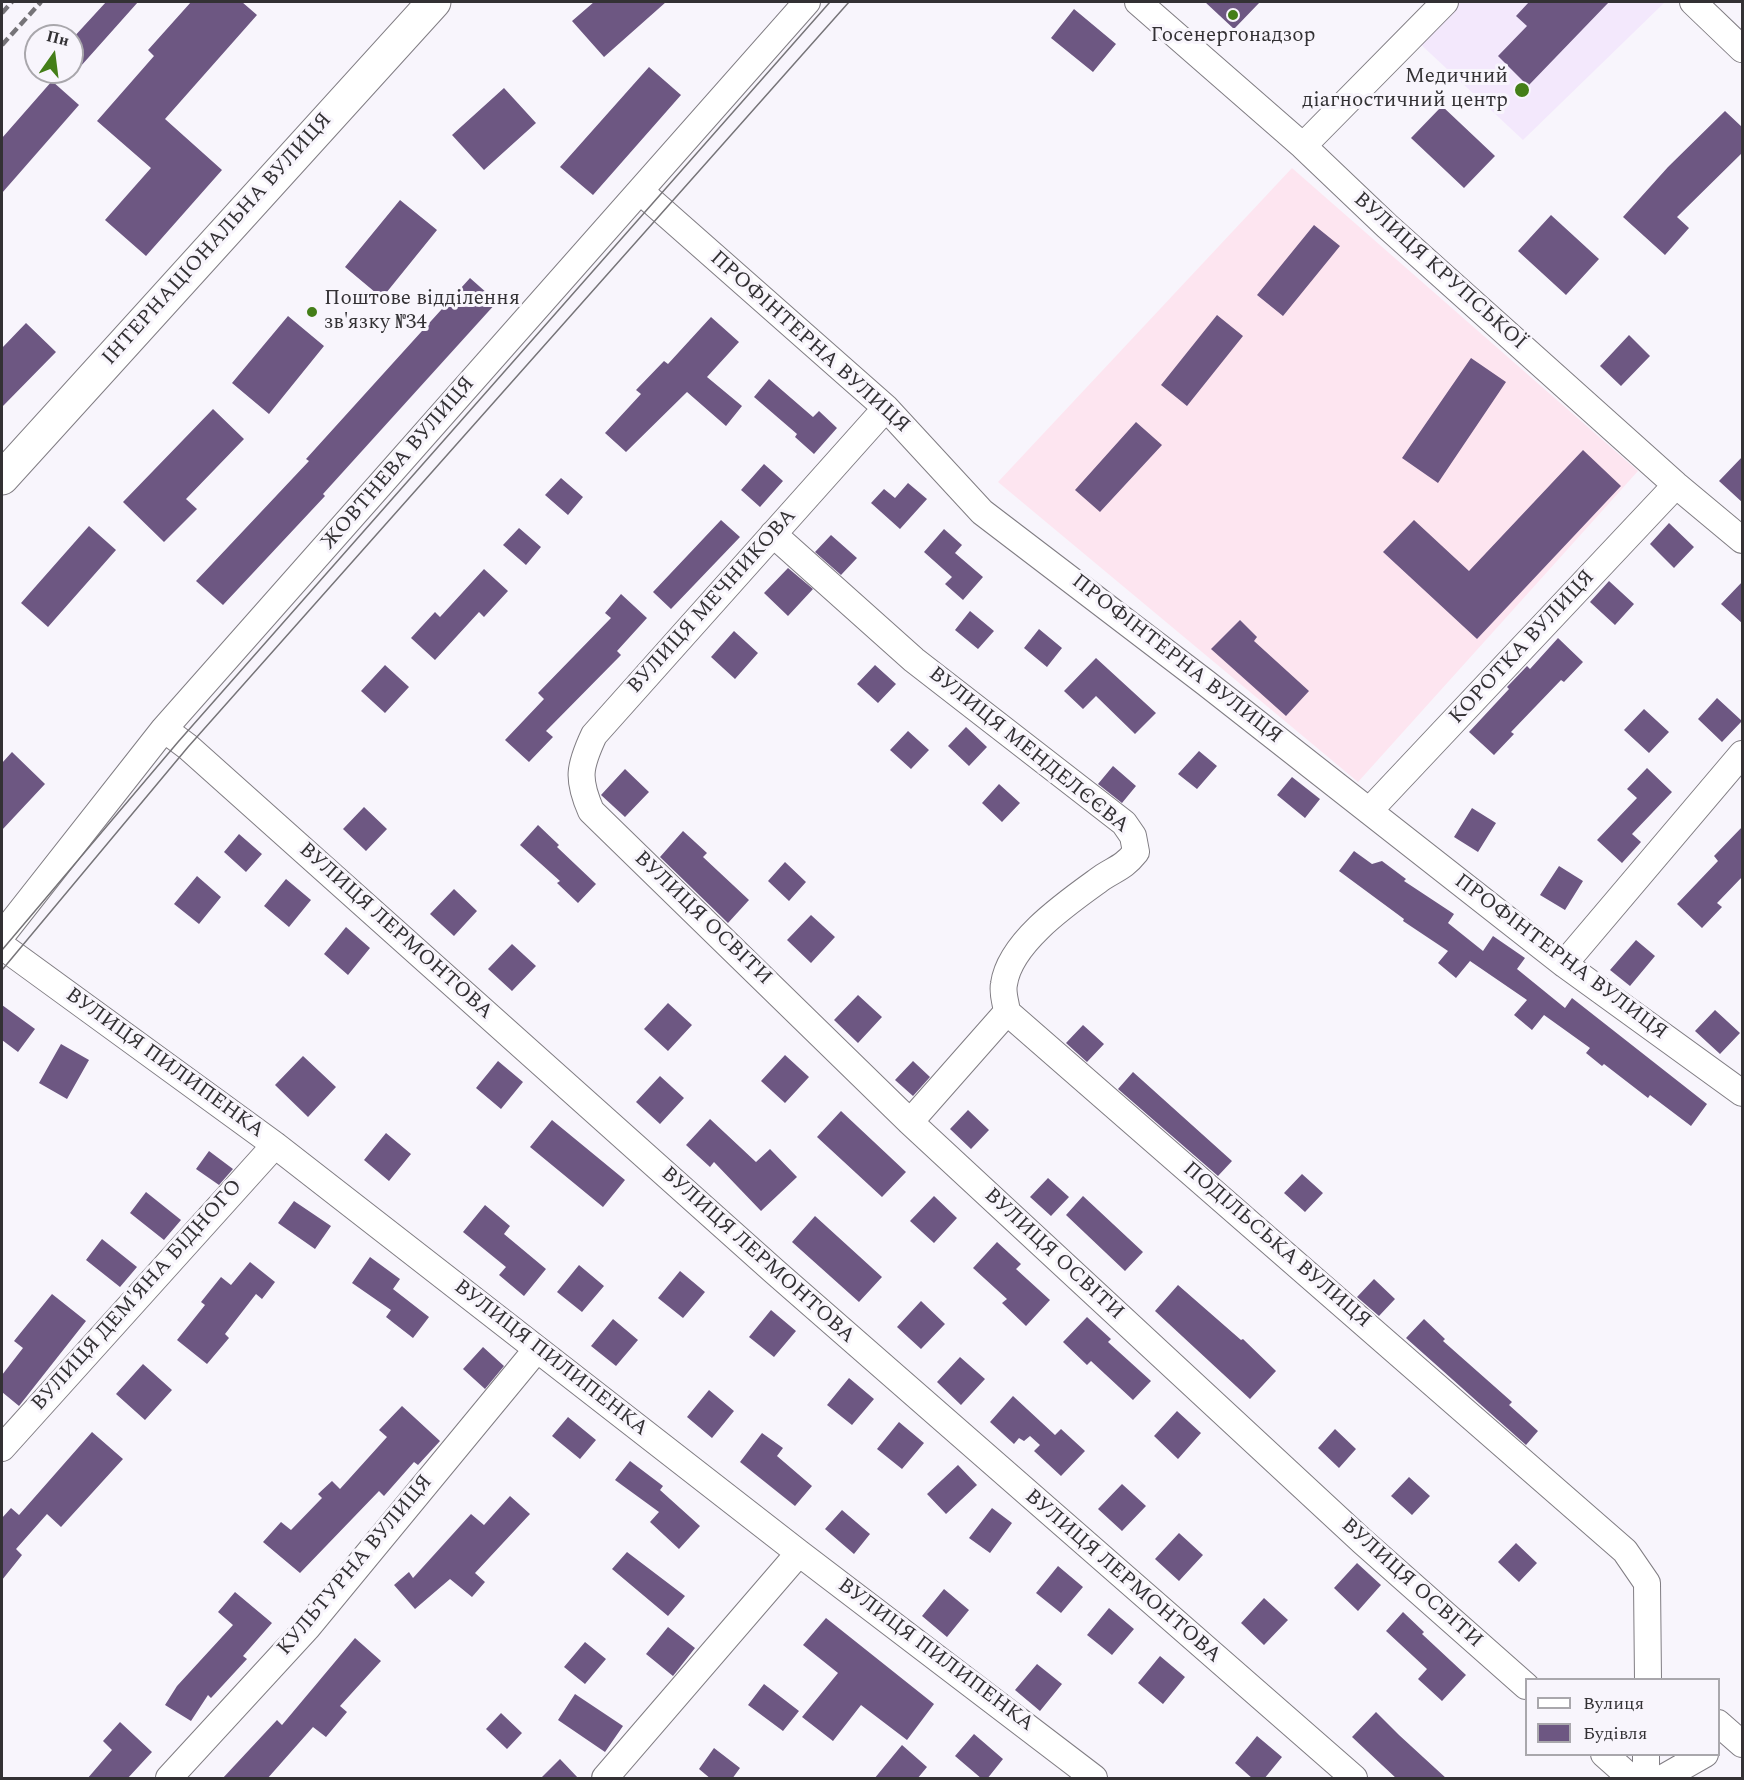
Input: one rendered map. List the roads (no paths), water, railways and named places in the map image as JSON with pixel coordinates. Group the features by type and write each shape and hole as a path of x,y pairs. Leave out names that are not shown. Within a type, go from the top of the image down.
{"main road":[{"name":"ІНТЕРНАЦІОНАЛЬНА ВУЛИЦЯ","path":"2,478 434,2"}],"street":[{"name":"ЖОВТНЕВА ВУЛИЦЯ","path":"2,935 164,729 807,2"},
{"name":"ВУЛИЦЯ КРУПСЬКОЇ","path":"1138,2 1303,146 1387,226 1676,485 1743,540"},
{"path":"1303,146 1445,2"},
{"path":"1693,2 1743,49"},
{"name":"ПРОФІНТЕРНА ВУЛИЦЯ","path":"640,191 886,408 982,512 1564,964 1743,1093"},
{"name":"ВУЛИЦЯ МЕЧНИКОВА","path":"591,811 580,786 584,756 594,735 886,408"},
{"name":"КОРОТКА ВУЛИЦЯ","path":"1369,811 1676,485"},
{"name":"ВУЛИЦЯ МЕНДЕЛЄЄВА","path":"773,534 914,660 1124,823 1133,836 1136,852 1125,866 1105,876 1037,929 1019,950 1007,972 1003,986 1007,1012"},
{"name":"ВУЛИЦЯ ЛЕРМОНТОВА","path":"164,729 196,754 783,1279 1354,1779"},
{"path":"1564,964 1743,754"},
{"name":"ВУЛИЦЯ ОСВІТИ","path":"591,811 910,1122 1362,1541 1525,1684"},
{"name":"ВУЛИЦЯ ПИЛИПЕНКА","path":"2,946 275,1146 1094,1779"},
{"path":"910,1122 1007,1012"},
{"name":"ПОДІЛЬСЬКА ВУЛИЦЯ","path":"1007,1012 1617,1544 1647,1583 1652,1678"},
{"name":"ВУЛИЦЯ ДЕМ'ЯНА БІДНОГО","path":"2,1448 275,1146"},
{"name":"КУЛЬТУРНА ВУЛИЦЯ","path":"169,1779 307,1628 537,1349"},
{"path":"605,1779 799,1553"},
{"path":"1605,1756 1631,1779"},
{"path":"1646,1756 1646,1779"},
{"path":"1663,1779 1703,1756"}],"tram line":[{"path":"2,950 178,742 830,2"},
{"path":"2,970 188,747 849,2"}],"railway":[{"path":"2,13 12,2"},
{"path":"2,45 41,2"}],"place":[{"name":"Госенергонадзор","path":"1233,15"},
{"name":"Медичний діагностичний центр","path":"1522,90"},
{"name":"Поштове відділення зв'язку №34","path":"312,312"}]}
